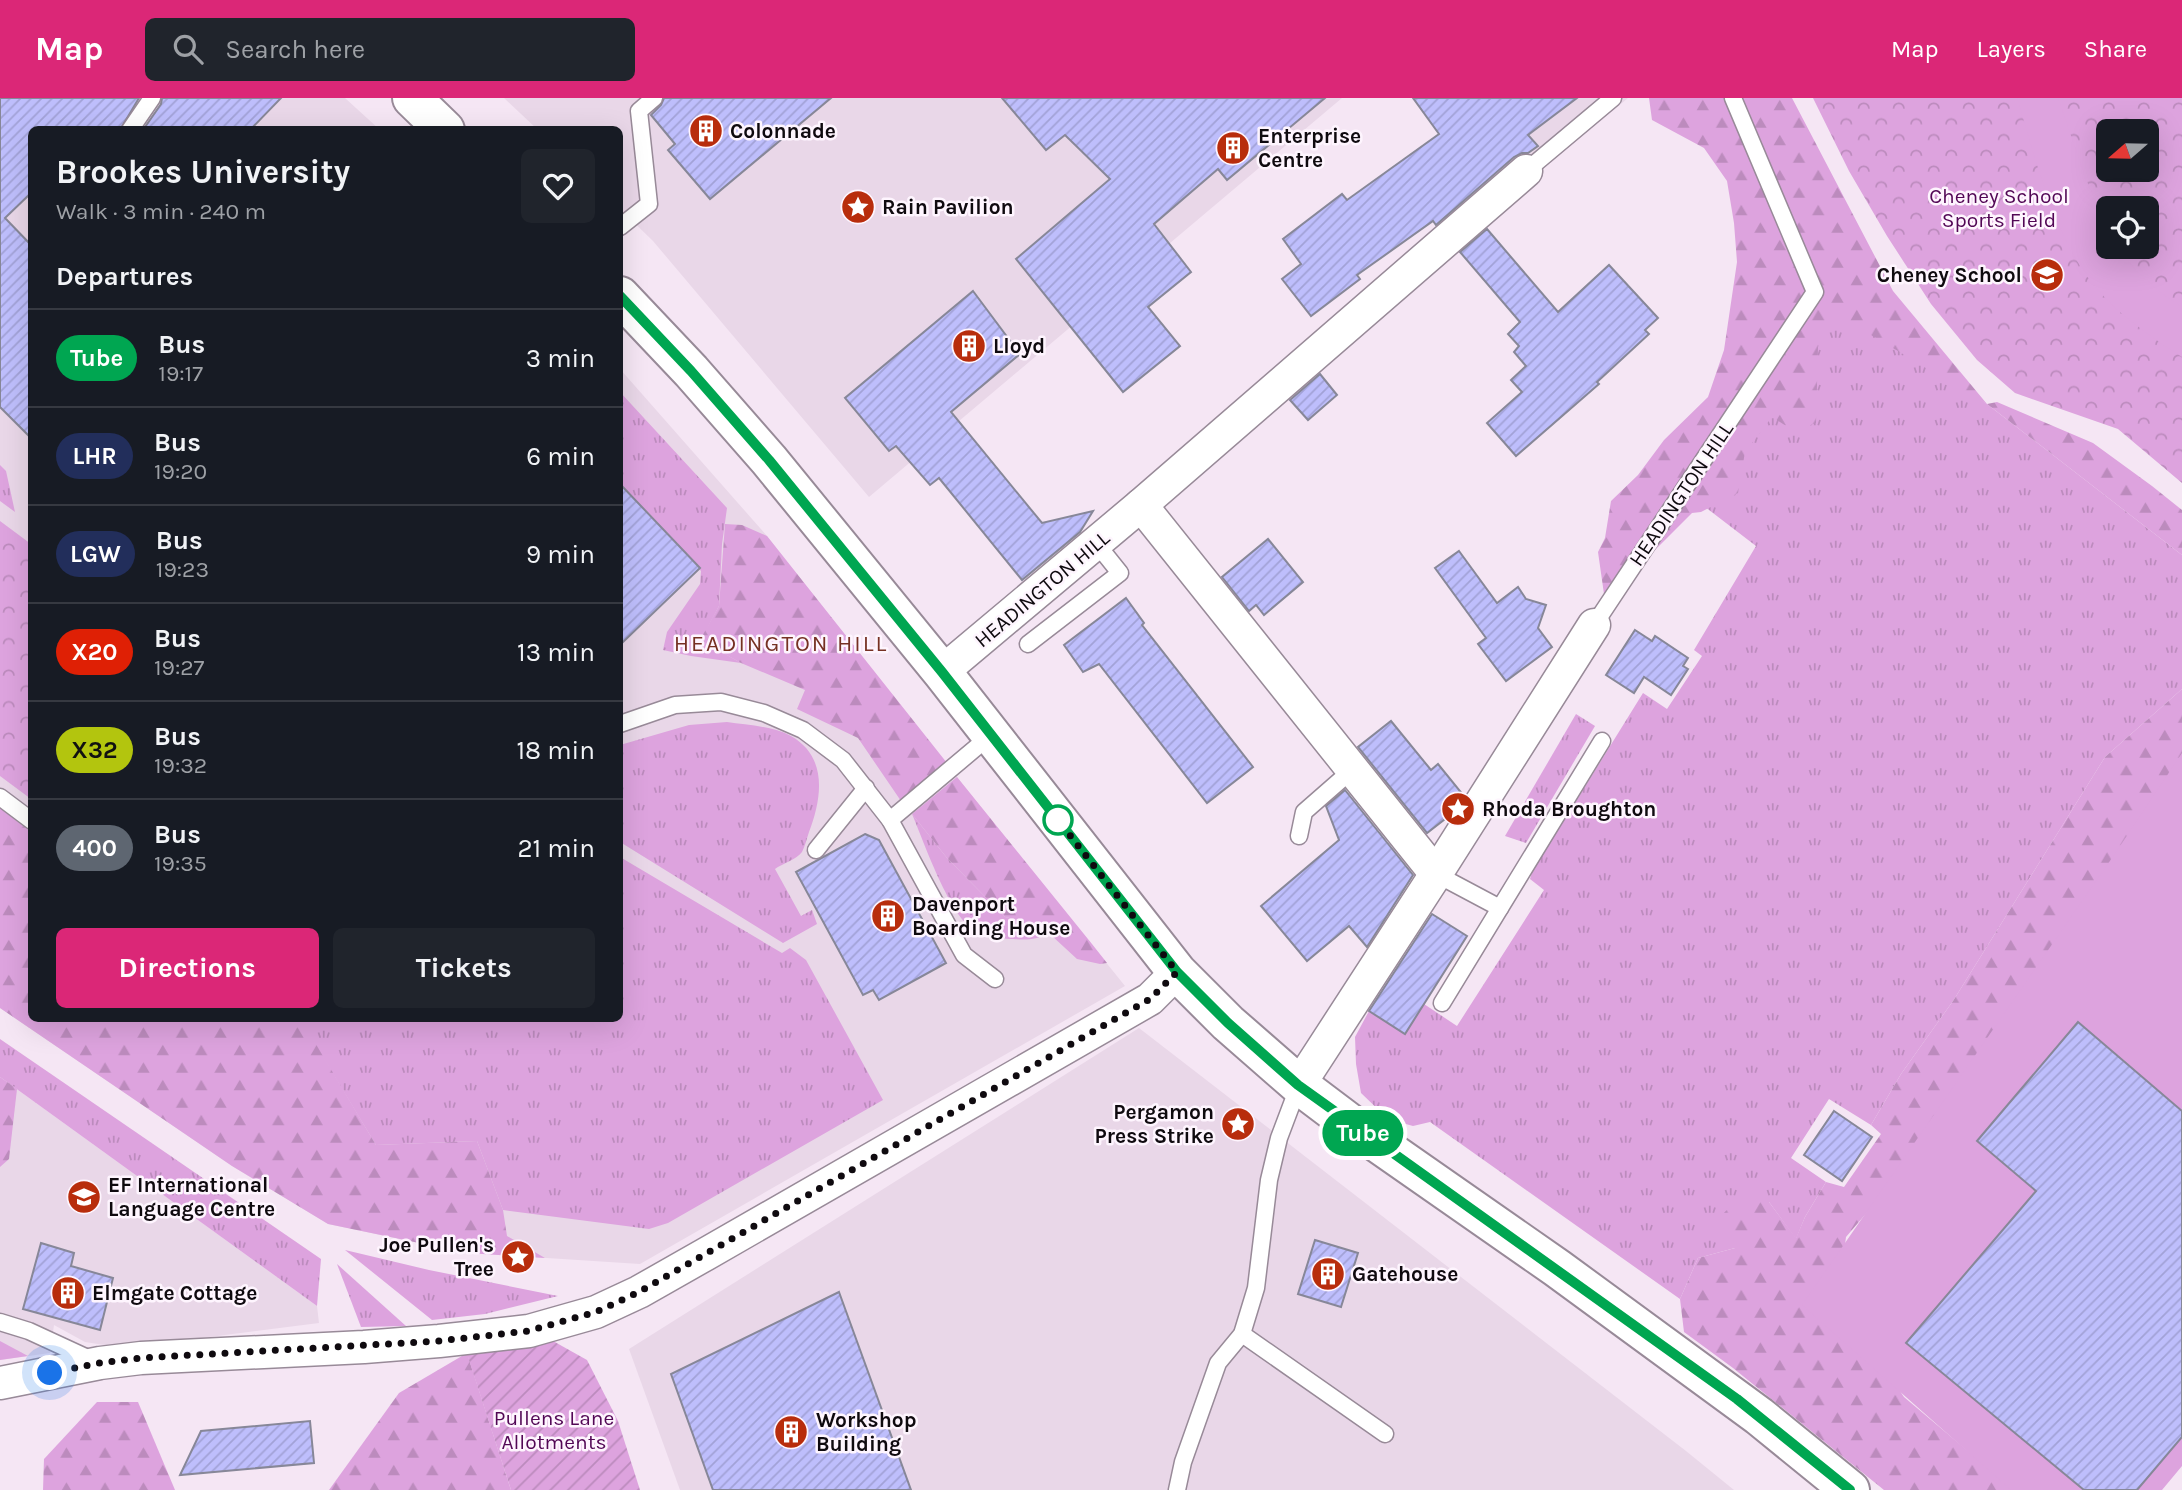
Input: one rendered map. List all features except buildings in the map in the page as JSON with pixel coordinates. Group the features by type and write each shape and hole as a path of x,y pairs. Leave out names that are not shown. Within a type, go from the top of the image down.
{"main road":[{"path":"412,98 441,126"},
{"path":"623,299 769,460 942,672 1177,972 1228,1023 1298,1085 1737,1399 1850,1490"}],"street":[{"name":"HEADINGTON HILL","path":"942,672 1141,505 1526,171"},
{"path":"1141,505 1436,874"},
{"name":"HEADINGTON HILL","path":"1298,1085 1594,625"},
{"path":"0,1383 100,1363 141,1358 439,1341 528,1331 596,1312 650,1286 1150,999 1177,972"}],"lane":[{"path":"133,126 152,98"},
{"path":"623,225 649,204 639,111 654,98"},
{"name":"HEADINGTON HILL","path":"1526,171 1613,98"},
{"name":"HEADINGTON HILL","path":"1594,625 1815,292 1733,98"},
{"path":"1028,644 1120,573 1096,543"},
{"path":"623,723 675,705 721,702 764,713 803,730 843,760 890,820 964,955 995,979"},
{"path":"890,820 991,735"},
{"path":"1442,1003 1602,741"},
{"path":"1299,836 1304,812 1352,769"},
{"path":"816,850 866,789"},
{"path":"0,797 28,818"},
{"path":"1436,874 1500,908"},
{"path":"1177,1490 1183,1462 1218,1363 1242,1334 1256,1288 1269,1180 1279,1138 1298,1085"},
{"path":"0,1322 29,1331 100,1363"},
{"path":"1242,1334 1385,1434"}],"shaded area":[{"path":"0,98 345,98 376,126 28,126 28,1022 623,1022 623,372 767,536 1125,986 640,1264 467,1253 328,1224 232,1166 0,1008"},
{"path":"504,98 1342,98 869,497 653,241 623,212 623,126 534,126"},
{"path":"1444,98 1628,98 1520,188"},
{"path":"1139,1028 1734,1490 680,1490 629,1349"},
{"name":"EF International Language Centre","path":"0,1077 317,1306 319,1323 124,1348 85,1342 54,1325 50,1353 0,1360"}],"green space":[{"path":"1649,98 1792,98 1893,291 1987,404 1834,313 1818,347 1816,423 1794,431 1772,417 1745,452 1738,493 1701,512 1692,513 1652,553 1615,609 1605,601 1598,552 1605,538 1611,501 1638,475 1664,440 1708,397 1724,350 1737,262 1727,181 1704,148 1652,120"},
{"name":"Cheney School Sports Field","path":"1813,98 2182,98 2182,483 2118,429 2015,393 1977,360 1931,304 1849,171"},
{"path":"2017,98 2058,98 2096,202 2096,259 2127,259 2147,280 2182,307 2182,357 2114,307 2082,269 2052,208"},
{"path":"1829,292 1987,404 2182,555 2182,689 2105,757 1953,1001 1901,1074 1871,1125 1829,1099 1791,1158 1826,1182 1805,1217 1796,1239 1769,1202 1735,1248 1698,1258 1680,1299 1430,1122 1413,1126 1388,1119 1361,1093 1355,1037 1369,1011 1405,1034 1424,1004 1457,1026 1544,890 1530,879 1532,872 1643,693 1667,709 1702,656 1694,650 1756,546 1696,500"},
{"path":"623,395 727,508 719,606 701,640 741,663 663,650 667,632 700,584 701,571 623,487"},
{"path":"1997,402 2093,443 2152,486 2182,510 2182,555 1987,404"},
{"path":"0,465 6,471 15,512 0,501"},
{"path":"0,521 28,542 28,797 0,776"},
{"path":"725,524 742,525 767,536 947,763 901,801 858,738 797,709 805,690 741,663 700,640 719,606"},
{"path":"2182,689 2182,770 1899,1175 1846,1237 1839,1291 1869,1345 1904,1397 2014,1490 1884,1490 1733,1368 1684,1332 1680,1299 1698,1258 1735,1248 1720,1227 1723,1214 1737,1199 1769,1202 1796,1238 1826,1182 1844,1187 1881,1134 1871,1125 1901,1074 1953,1001 2105,757"},
{"path":"1576,714 1595,726 1526,843 1505,836"},
{"path":"727,722 768,728 791,736 811,755 819,779 813,819 802,852 775,869 801,916 812,910 817,924 783,943 623,844 623,744 689,725"},
{"path":"2182,753 2182,1466 2162,1490 2011,1490 1802,1305"},
{"path":"957,777 1107,963 1077,959 1039,924 1005,917 947,858 912,814"},
{"path":"0,808 28,830 28,1022 303,1022 376,1145 477,1141 503,1210 507,1236 545,1258 467,1253 328,1224 232,1166 0,1008"},
{"path":"912,814 947,858 1005,917 1039,924 1049,933 1031,939 999,938 980,934 966,924 947,896"},
{"path":"623,859 782,953 790,948 806,960 883,1100 668,1223 649,1229 503,1210 477,1141 376,1145 302,1022 623,1022"},
{"path":"0,1039 321,1259 317,1306 0,1077"},
{"path":"0,1077 17,1089 9,1159 0,1167"},
{"path":"345,1250 558,1296 485,1314 432,1320"},
{"path":"337,1264 406,1326 361,1327"},
{"path":"0,1341 28,1356 0,1360"},
{"name":"Pullens Lane Allotments","path":"553,1341 587,1360 618,1421 640,1490 511,1490 467,1354"},
{"path":"467,1353 511,1490 329,1490 399,1393"},
{"path":"97,1402 138,1402 175,1490 43,1490 44,1459"}],"bus line":[{"name":"Tube","path":"623,299 769,460 942,672 1177,972 1228,1023 1298,1085 1737,1399 1850,1490"}],"place":[{"name":"Colonnade","path":"706,131"},
{"name":"Enterprise Centre","path":"1233,148"},
{"name":"Rain Pavilion","path":"858,207"},
{"name":"Cheney School","path":"2047,275"},
{"name":"Lloyd","path":"969,346"},
{"name":"Rhoda Broughton","path":"1458,809"},
{"name":"Davenport Boarding House","path":"888,916"},
{"name":"Pergamon Press Strike","path":"1238,1124"},
{"name":"EF International Language Centre","path":"84,1197"},
{"name":"Joe Pullen's Tree","path":"518,1257"},
{"name":"Gatehouse","path":"1328,1274"},
{"name":"Elmgate Cottage","path":"68,1293"},
{"name":"Workshop Building","path":"791,1432"}],"district":[{"name":"HEADINGTON HILL","path":"781,643"}],"route":[{"path":"50,1373 141,1358 439,1341 528,1331 596,1312 639,1292 1150,999 1177,972 1058,820"}]}
